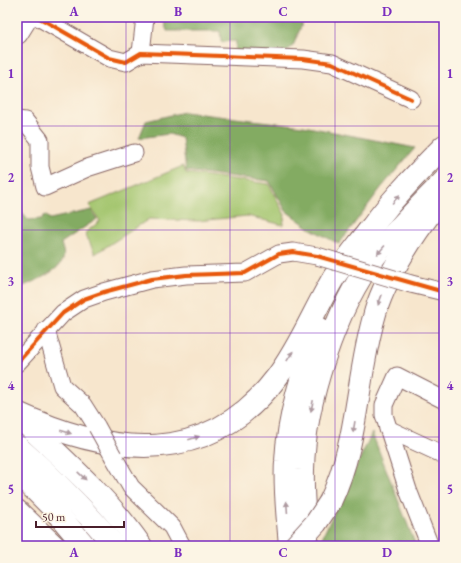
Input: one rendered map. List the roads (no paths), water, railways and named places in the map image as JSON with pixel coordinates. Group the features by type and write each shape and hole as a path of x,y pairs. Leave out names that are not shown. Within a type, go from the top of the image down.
{"highway":[{"path":"17,33 27,17"},
{"path":"20,417 91,440 117,445 145,447 172,445 199,437 241,415 259,399 277,377 298,344 334,277 370,229 444,146"},
{"path":"307,546 303,507 303,469 308,428 318,382 333,335 352,294 376,255 444,181"},
{"path":"294,546 316,523 330,502 341,480 350,450 365,352 374,315 389,279 416,233 444,196"},
{"path":"290,546 286,486 286,460 289,432 299,389 321,321 342,276 370,229"},
{"path":"20,417 104,498 141,546"},
{"path":"17,446 51,477 95,522 115,546"},
{"path":"17,472 52,507 85,546"},
{"path":"20,521 31,546"},
{"path":"20,521 54,546"}],"street":[{"path":"38,17 109,58 126,62 140,53 303,59 332,63 410,99"},
{"path":"140,53 145,17"},
{"path":"17,120 25,121 40,140 40,168 45,187 87,168 134,153"},
{"path":"17,363 63,313 84,299 152,279 186,275 245,273 279,254 293,252 317,256 411,284 444,292"},
{"path":"46,330 62,386 83,405 97,426 131,487 172,527 182,546"},
{"path":"430,546 408,490 388,429 384,415 384,405 397,376 444,400"},
{"path":"388,429 444,455"}]}
